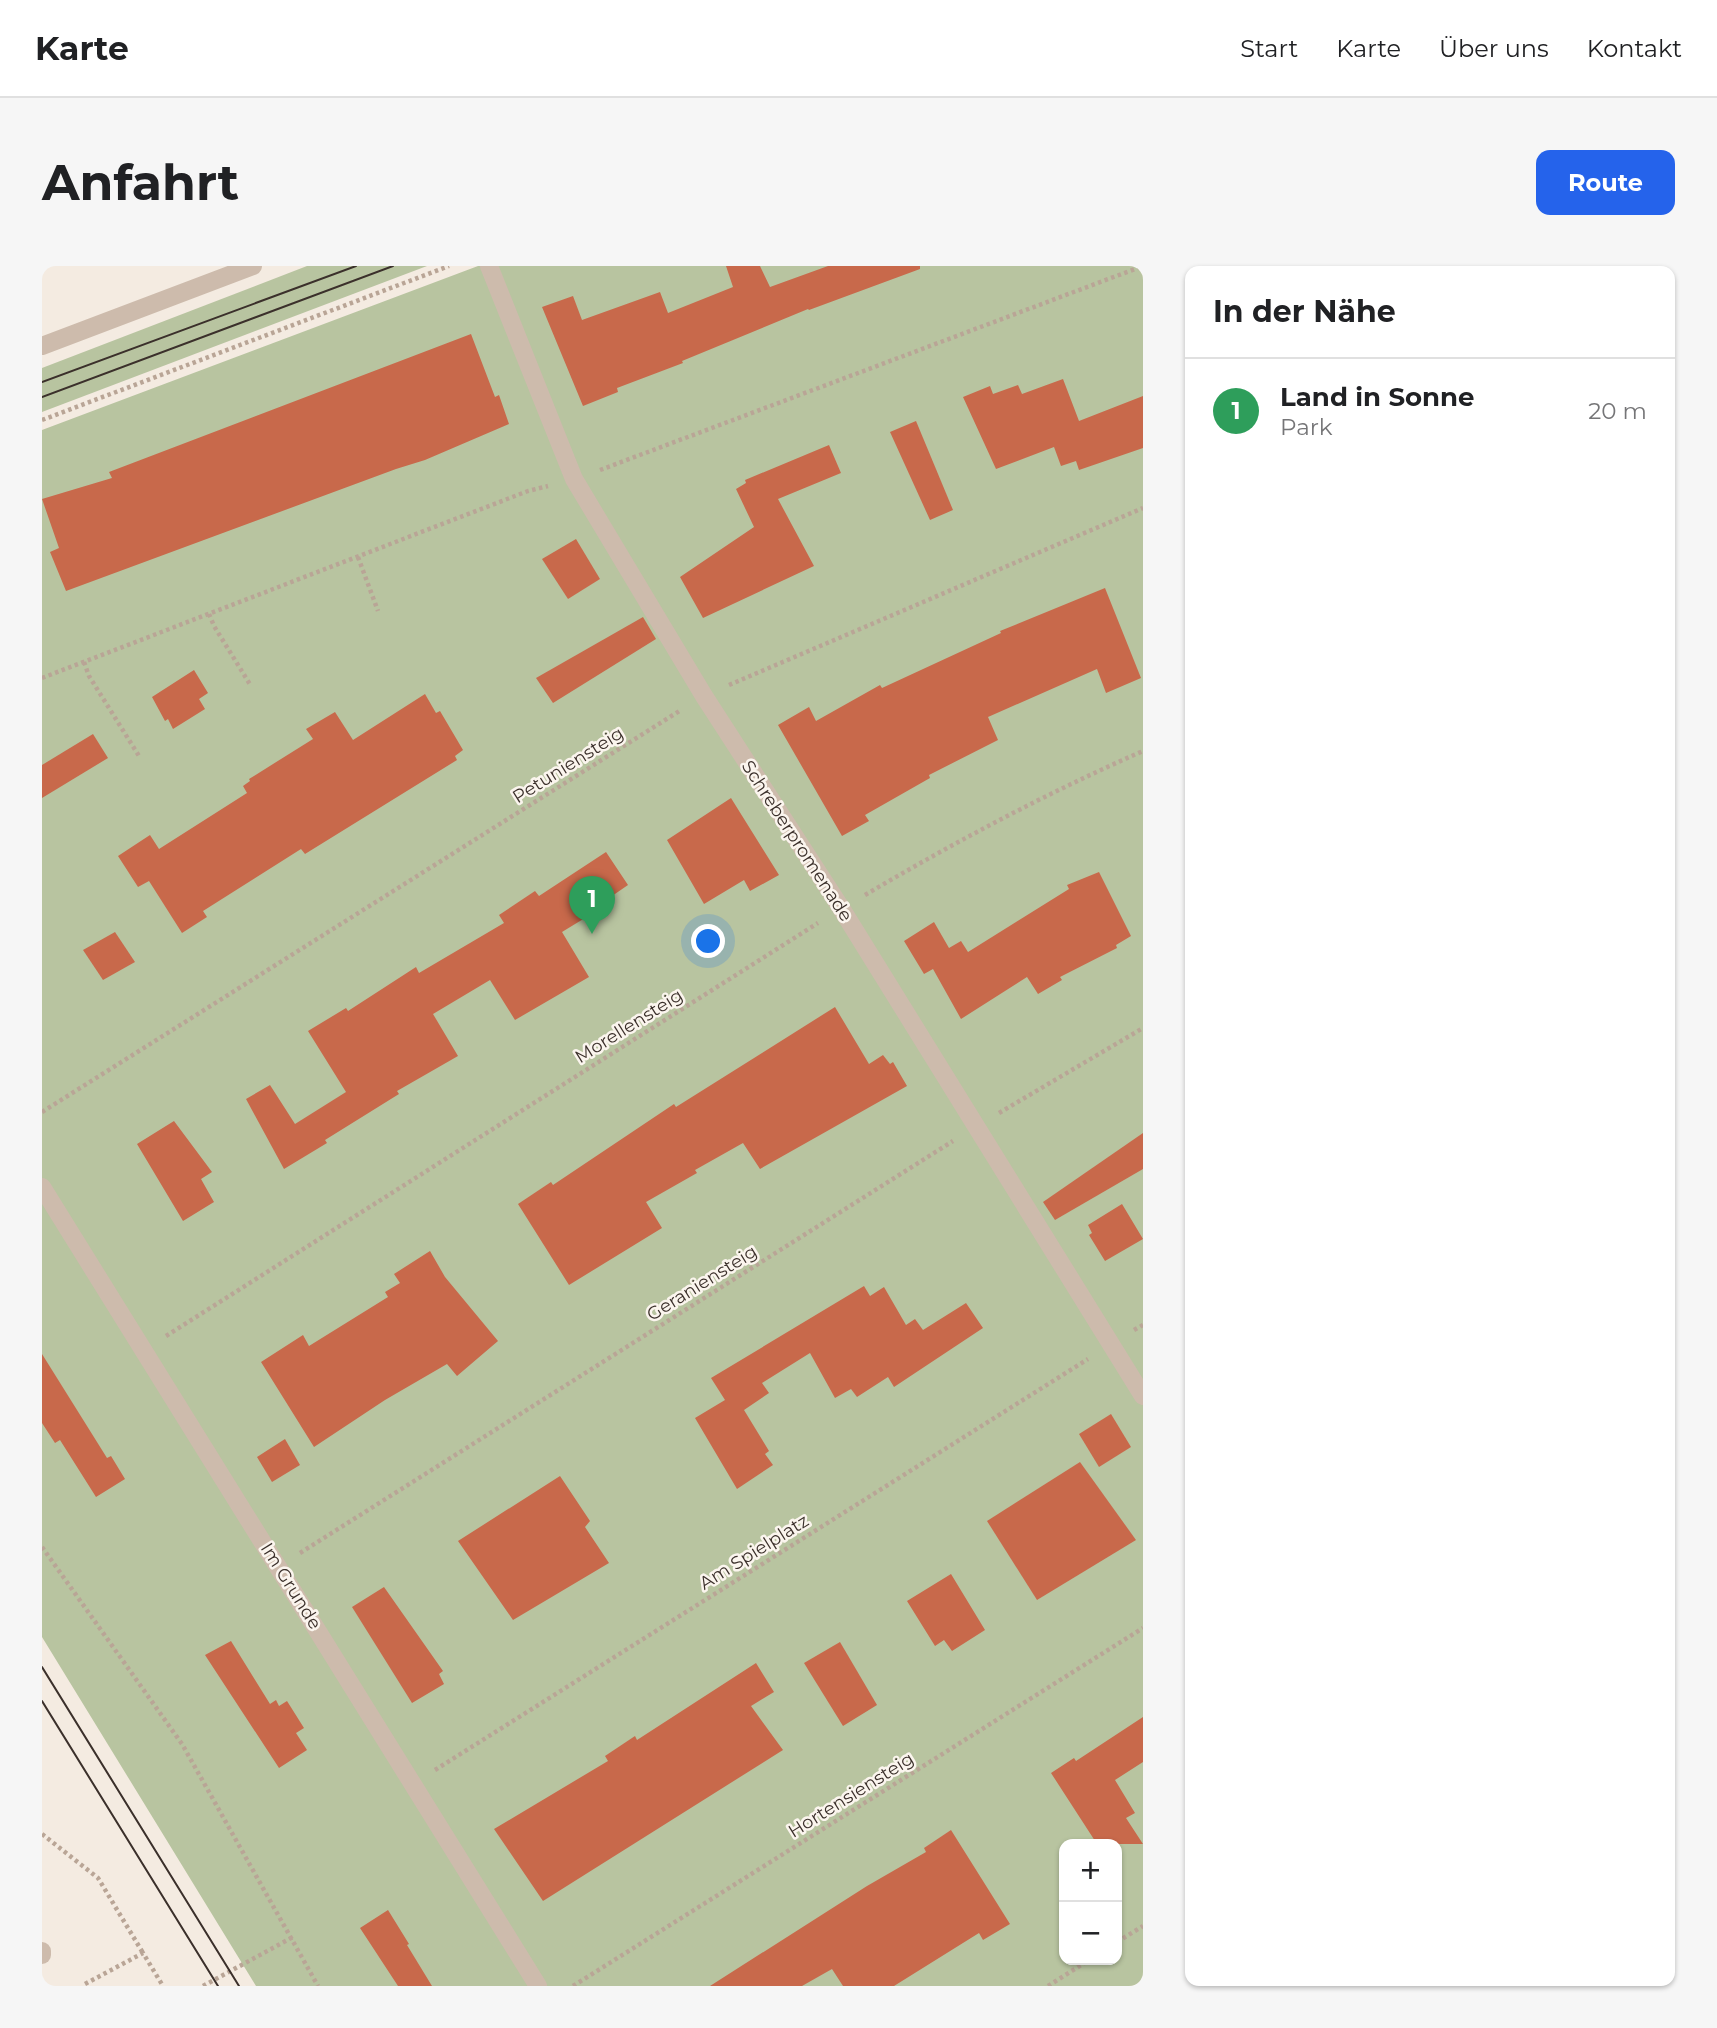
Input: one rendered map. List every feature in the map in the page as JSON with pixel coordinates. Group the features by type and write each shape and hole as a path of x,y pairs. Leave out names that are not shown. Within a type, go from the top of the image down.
{"street":[{"path":"42,346 253,266"},
{"name":"Schreberpromenade","path":"489,266 574,479 704,696 841,908 1143,1396"},
{"name":"Im Grunde","path":"42,1187 538,1986"}],"path":[{"path":"42,420 449,266"},
{"name":"Petuniensteig","path":"42,1112 704,696 1143,508"},
{"path":"358,557 379,611"},
{"path":"209,614 251,686"},
{"path":"83,662 139,756"},
{"name":"Morellensteig","path":"145,1350 841,908 972,833 1076,780 1143,751"},
{"name":"Geraniensteig","path":"278,1566 975,1127 1143,1028"},
{"name":"Am Spielplatz","path":"414,1783 1110,1345"},
{"path":"42,1547 182,1744 293,1937 318,1986"},
{"name":"Hortensiensteig","path":"573,1986 1143,1628"},
{"path":"42,1834 98,1878 163,1986"},
{"path":"1122,1939 1143,1926"},
{"path":"203,1986 293,1937"},
{"path":"85,1984 143,1953"},
{"path":"1048,1986 1081,1965"}],"green space":[{"path":"307,266 427,266 42,412 42,368"},
{"path":"478,266 1143,266 1143,1986 256,1986 42,1637 42,430"}],"building":[{"path":"726,266 760,266 770,287 828,266 920,266 920,269 808,309 682,361 683,363 617,388 618,392 583,406 542,307 573,296 582,320 660,292 668,313 733,287"},
{"path":"471,334 495,397 499,395 509,424 425,460 66,591 50,552 59,548 42,499 112,478 109,472"},
{"path":"1063,379 1079,421 1143,396 1143,448 1079,470 1076,461 1061,466 1054,447 996,469 963,397 990,386 993,394 1018,385 1022,394"},
{"path":"916,421 953,510 930,520 890,432"},
{"path":"829,445 841,473 778,499 814,566 703,618 680,577 754,527 736,489 746,483 745,480"},
{"path":"576,539 600,579 568,599 542,559"},
{"path":"1105,588 1141,678 1106,693 1097,669 988,717 998,740 929,775 930,778 865,815 869,821 842,836 778,725 809,707 816,721 880,685 882,688 1001,633 1000,631"},
{"path":"643,617 656,639 553,703 536,678"},
{"path":"194,670 208,693 199,699 205,709 173,729 168,719 165,721 152,697"},
{"path":"425,694 436,713 440,711 463,750 455,756 457,760 305,854 301,849 203,911 207,917 182,933 149,881 138,887 118,856 150,835 159,849 247,793 243,786 249,779 313,739 306,729 335,712 353,740"},
{"path":"93,734 108,758 42,798 42,765"},
{"path":"731,798 779,875 750,891 744,880 704,904 667,840"},
{"path":"606,852 628,885 596,907 598,910 562,932 589,977 515,1020 490,980 433,1014 458,1056 397,1091 399,1094 284,1169 246,1099 270,1085 295,1124 346,1092 308,1031 346,1008 348,1011 416,967 419,973 504,923 499,915 535,891 539,896"},
{"path":"1099,872 1131,936 1116,945 1117,948 1060,977 1062,980 1038,994 1027,977 961,1019 933,969 924,974 904,941 934,922 949,948 961,941 968,952 1069,889 1067,885"},
{"path":"115,932 135,962 103,980 83,950"},
{"path":"835,1007 869,1064 883,1055 890,1064 893,1062 907,1086 760,1169 743,1143 695,1170 697,1173 646,1202 662,1228 569,1285 518,1204 551,1182 553,1185 674,1104 676,1107"},
{"path":"174,1121 212,1172 201,1179 214,1202 183,1221 137,1144"},
{"path":"1143,1133 1143,1169 1055,1220 1043,1202"},
{"path":"1122,1204 1143,1239 1105,1261 1089,1235 1092,1233 1088,1225"},
{"path":"430,1251 445,1277 498,1341 457,1376 447,1364 385,1400 314,1447 261,1362 303,1335 309,1346 388,1297 385,1292 400,1283 394,1274"},
{"path":"864,1286 870,1296 884,1287 906,1325 915,1319 923,1330 966,1303 983,1328 894,1387 888,1377 857,1397 851,1389 835,1398 810,1353 762,1383 769,1393 744,1410 769,1451 765,1454 773,1465 737,1489 695,1418 725,1400 711,1378"},
{"path":"42,1354 107,1458 111,1456 125,1479 96,1497 60,1440 55,1443 42,1423"},
{"path":"1111,1414 1131,1447 1099,1467 1079,1434"},
{"path":"285,1439 300,1465 272,1482 257,1457"},
{"path":"1080,1462 1136,1540 1037,1600 987,1521"},
{"path":"560,1476 590,1521 585,1527 609,1563 513,1620 458,1541"},
{"path":"951,1574 985,1630 952,1651 944,1640 935,1646 907,1601"},
{"path":"384,1587 443,1671 439,1674 444,1684 412,1703 352,1607"},
{"path":"231,1641 270,1704 276,1700 279,1706 287,1701 304,1728 296,1733 307,1750 279,1768 205,1655"},
{"path":"840,1642 877,1705 843,1726 804,1663"},
{"path":"756,1663 774,1692 751,1706 783,1750 543,1901 494,1829 608,1761 605,1756 635,1736 637,1740"},
{"path":"1143,1717 1143,1762 1115,1780 1135,1813 1126,1818 1143,1844 1122,1844 1122,1839 1094,1839 1051,1773 1074,1758 1076,1761"},
{"path":"951,1830 1010,1924 983,1940 979,1933 894,1986 843,1986 832,1969 802,1986 710,1986 867,1886 926,1852 924,1848"},
{"path":"388,1910 432,1986 398,1986 360,1928"}],"tram line":[{"path":"42,382 356,266"},
{"path":"42,397 393,266"},
{"path":"42,1667 239,1986"},
{"path":"42,1701 218,1986"}],"place":[{"name":"Land in Sonne","path":"592,934"}]}
